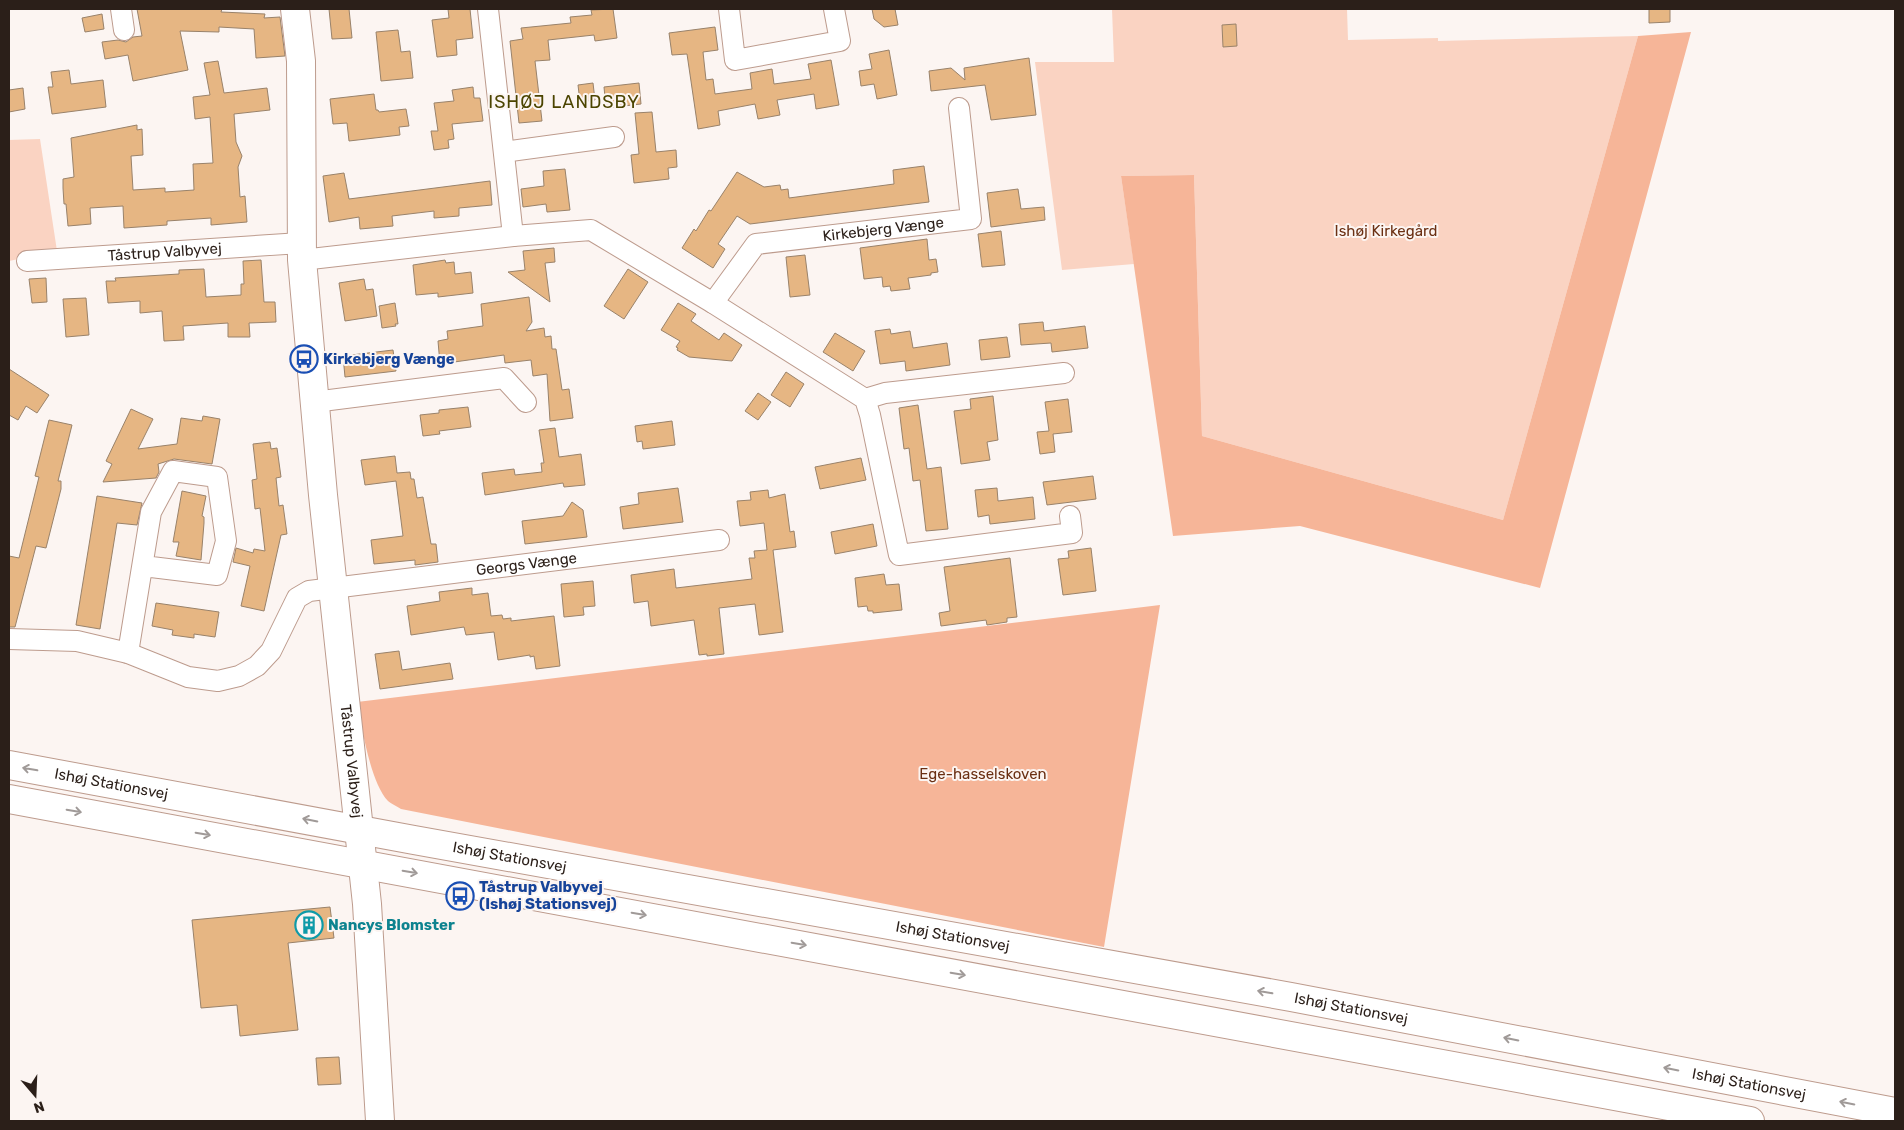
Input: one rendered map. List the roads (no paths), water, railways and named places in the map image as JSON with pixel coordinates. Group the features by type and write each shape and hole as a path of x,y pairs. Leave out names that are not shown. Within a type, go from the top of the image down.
{"main road":[{"name":"Tåstrup Valbyvej","path":"296,9 301,61 302,251 314,402 367,904 380,1121"},
{"name":"Ishøj Stationsvej","path":"9,765 358,830 1291,997 1895,1112"},
{"path":"9,799 1750,1121"}],"street":[{"path":"121,9 124,30"},
{"path":"488,9 513,236"},
{"path":"729,9 735,60 840,41 834,9"},
{"name":"Kirkebjerg Vænge","path":"713,303 756,244 971,219 959,108"},
{"path":"504,152 614,137"},
{"path":"302,251 591,230 713,303 865,399 870,414 899,555 1072,533 1070,516"},
{"name":"Tåstrup Valbyvej","path":"27,261 302,251"},
{"path":"865,399 885,393 1064,373"},
{"path":"314,402 504,378 526,402"},
{"path":"128,653 151,512 173,471 217,476 226,541 217,575 143,566"},
{"name":"Georgs Vænge","path":"9,639 77,642 128,653 188,677 218,681 239,676 258,666 271,651 297,598 309,590 719,540"}],"place":[{"name":"Kirkebjerg Vænge","path":"304,359"},
{"name":"Tåstrup Valbyvej (Ishøj Stationsvej)","path":"460,896"},
{"name":"Nancys Blomster","path":"309,925"}],"district":[{"name":"ISHØJ LANDSBY","path":"564,102"}],"park label":[{"name":"Ishøj Kirkegård","path":"1386,231"},
{"name":"Ege-hasselskoven","path":"983,774"}]}
